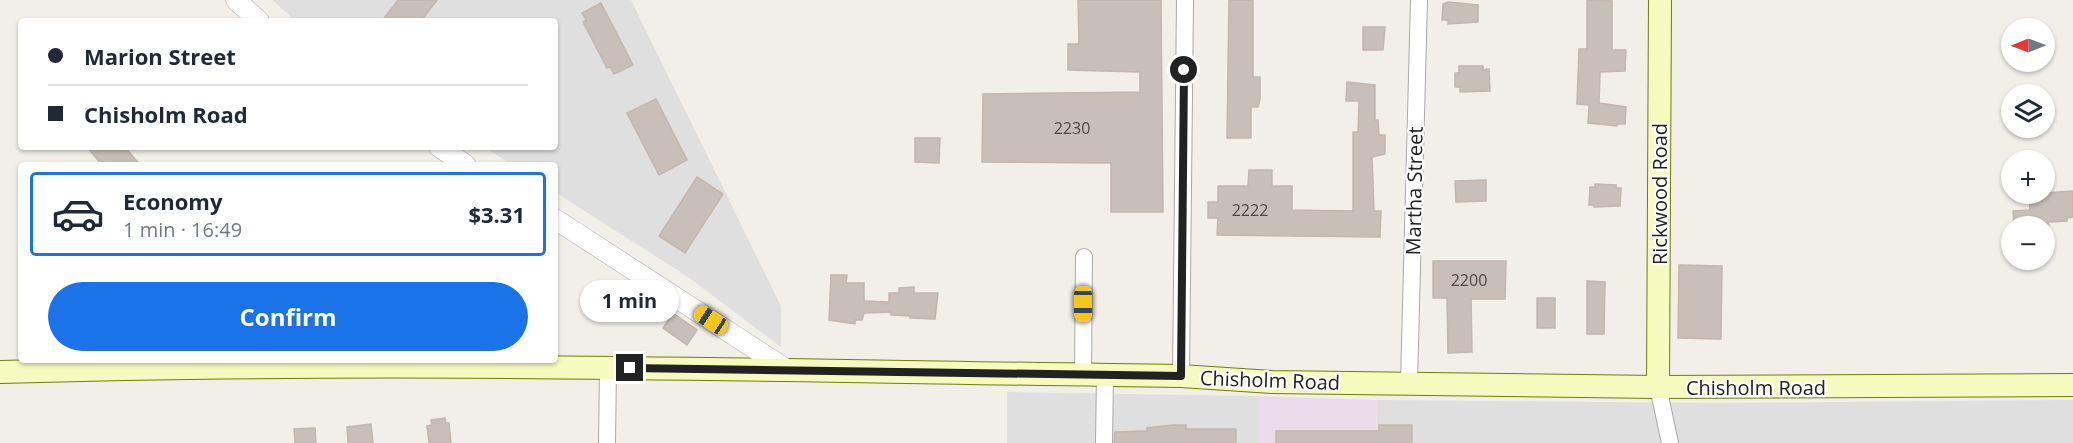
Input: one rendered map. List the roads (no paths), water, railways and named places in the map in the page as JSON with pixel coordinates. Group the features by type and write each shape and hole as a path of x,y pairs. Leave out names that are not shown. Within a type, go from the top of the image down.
{"main road":[{"name":"Rickwood Road","path":"1658,387 1660,0"},
{"name":"Chisholm Road","path":"0,372 190,366 608,367 1181,376 1272,382 1658,387 2073,385"}],"street":[{"path":"236,0 251,18"},
{"path":"1181,376 1185,0"},
{"name":"Martha Street","path":"1409,382 1419,0"},
{"path":"444,150 462,162"},
{"path":"558,221 789,371"},
{"path":"1084,256 1094,375 1104,443"},
{"path":"607,443 608,367"},
{"path":"1658,387 1670,443"}]}
